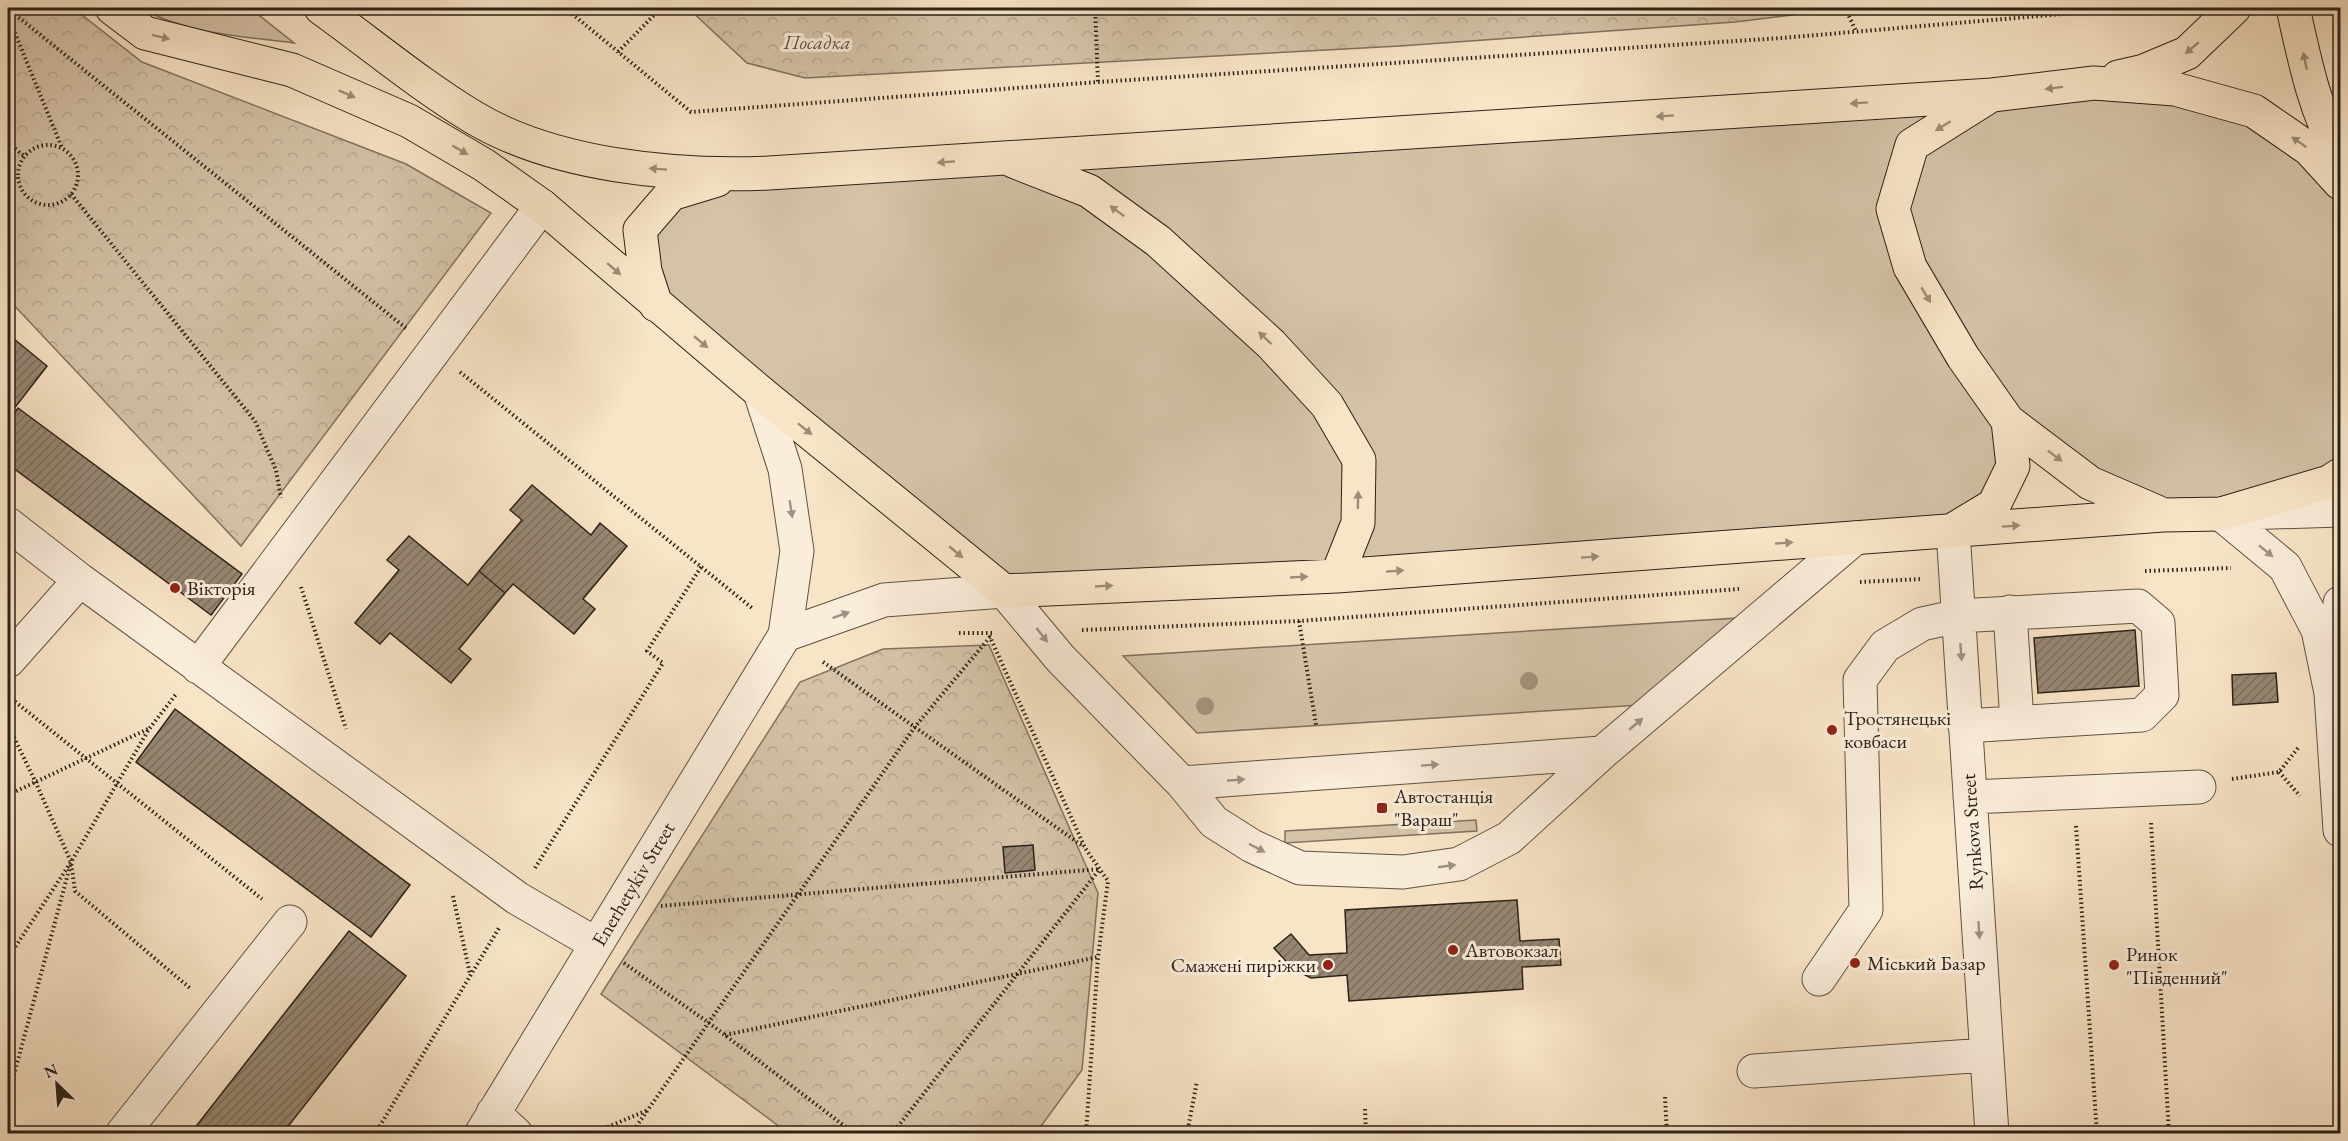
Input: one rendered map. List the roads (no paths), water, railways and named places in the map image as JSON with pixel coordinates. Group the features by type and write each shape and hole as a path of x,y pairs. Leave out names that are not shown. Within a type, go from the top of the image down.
{"main road":[{"path":"112,8 146,33 292,70 409,121 484,165 542,206 760,392 1004,591 1337,576 2163,515 2221,514 2329,482 2340,475"},
{"path":"321,8 474,118 540,148 619,166 738,174 1992,95 2094,83 2144,71 2187,53 2234,8"},
{"path":"2293,8 2307,73 2340,155"},
{"path":"2094,83 2175,89 2254,111 2309,149 2340,183"},
{"path":"1992,95 1912,145 1893,209 1910,267 1963,357 2008,421 2090,483 2163,515"},
{"path":"1004,158 1089,191 1158,241 1271,344 1327,405 1359,460 1358,523 1337,576"},
{"path":"656,305 645,271 640,230 671,195 738,174"},
{"path":"1953,531 1995,505 2013,466 2008,421"}],"street":[{"path":"198,667 542,206"},
{"path":"760,392 784,469 797,551 786,634 884,600 1004,591 1060,658 1182,783 1214,822 1251,846 1300,868 1402,872 1460,864 1509,838 1602,753 1855,538"},
{"path":"2221,514 2340,510"},
{"path":"2221,514 2285,567 2318,630 2331,693 2340,830"},
{"path":"8,524 198,667 517,898 596,944"},
{"name":"Rynkova Street","path":"1953,531 1992,1134"},
{"path":"8,661 80,580"},
{"path":"2331,693 2340,603"},
{"path":"1819,979 1866,910 1860,680 1885,646 1922,624 1958,616 2138,606 2158,623 2162,695 2142,715 1965,726"},
{"path":"2010,612 2017,722"},
{"name":"Enerhetykiv Street","path":"497,1127 596,944 786,634"},
{"path":"1182,783 1602,753"},
{"path":"1970,797 2199,787"},
{"path":"122,1134 290,922"},
{"path":"1754,1071 1987,1055"}],"place":[{"name":"Вікторія","path":"175,588"},
{"name":"Тростянецькі ковбаси","path":"1832,730"},
{"name":"Автостанція \"Вараш\"","path":"1382,808"},
{"name":"Автовокзал","path":"1453,950"},
{"name":"Міський Базар","path":"1855,963"},
{"name":"Смажені пиріжки","path":"1328,965"},
{"name":"Ринок \"Південний\"","path":"2114,965"}],"park label":[{"name":"Посадка","path":"817,42"}]}
